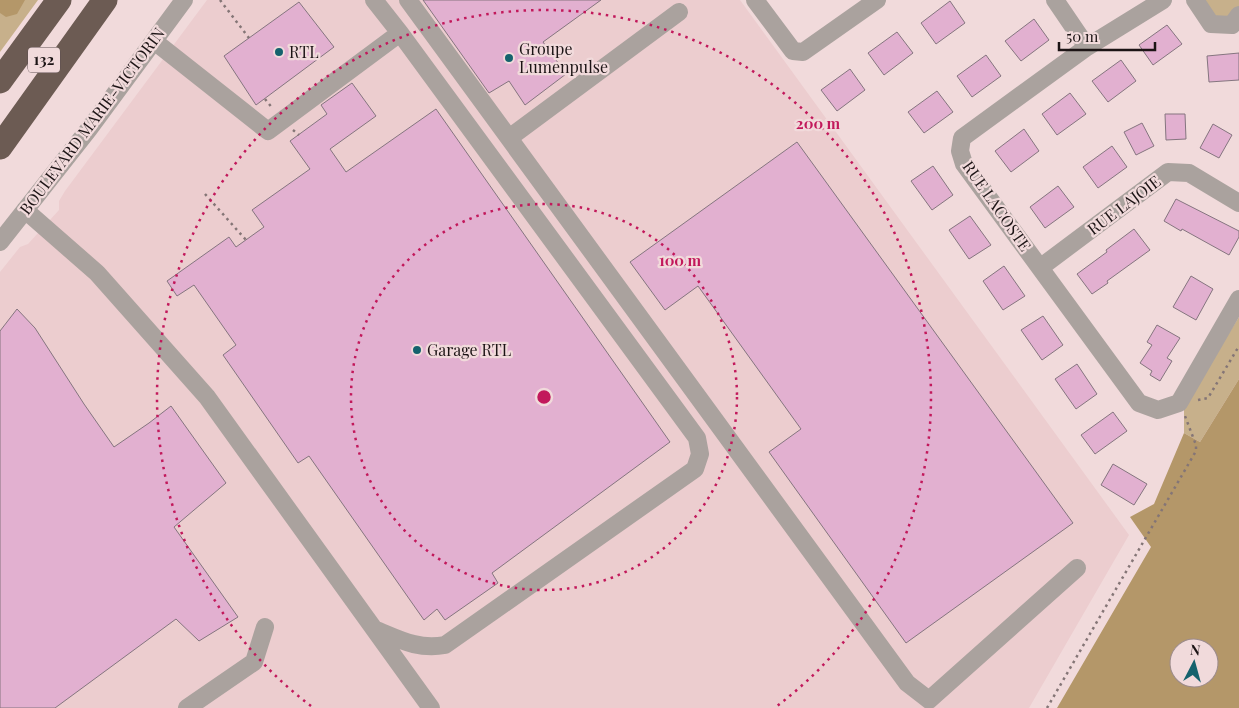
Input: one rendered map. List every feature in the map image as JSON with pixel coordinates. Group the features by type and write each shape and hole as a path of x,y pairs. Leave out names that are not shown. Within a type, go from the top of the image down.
{"highway":[{"path":"0,81 59,0"},
{"name":"132","path":"0,120 87,0"},
{"path":"0,148 105,0"},
{"path":"34,99 113,0"}],"street":[{"name":"BOULEVARD MARIE-VICTORIN","path":"0,242 89,128 184,0"},
{"path":"374,0 697,438 700,454 695,469 445,644 431,647 418,646 374,629"},
{"path":"408,0 907,683 932,704 1077,568"},
{"path":"755,0 793,51 803,52 877,0"},
{"path":"1055,0 1087,47"},
{"name":"RUE LACOSTE","path":"1163,0 1087,47 962,138 960,151 964,164 1139,403 1158,410 1179,403"},
{"path":"1195,0 1211,24 1232,25 1239,15"},
{"path":"509,138 679,12"},
{"path":"154,41 268,131 400,33"},
{"name":"RUE LAJOIE","path":"1041,268 1168,172 1189,173 1239,203"},
{"path":"25,210 98,273 207,398 431,708"},
{"path":"1179,403 1239,298"},
{"path":"187,708 254,662 265,626"}],"path":[{"path":"220,0 249,38"},
{"path":"205,194 246,240"},
{"path":"1047,708 1196,451 1196,445 1179,403 1208,398 1239,346"}],"shaded area":[{"path":"0,0 38,0 0,52"},
{"path":"0,0 25,0 17,14 6,17 0,13"},
{"path":"207,0 740,0 1129,535 1029,708 0,708 0,272 20,247 28,244 59,210 59,201 65,191"},
{"path":"1195,0 1239,0 1239,15 1211,24"},
{"path":"1239,317 1239,379 1200,442 1184,433 1184,405"},
{"path":"1239,379 1239,708 1057,708 1151,547 1130,517 1154,504 1184,433 1200,442"}],"building":[{"name":"Groupe Lumenpulse","path":"423,0 601,0 543,42 566,74 525,105 509,81 489,93"},
{"path":"950,1 965,23 936,44 921,23"},
{"name":"RTL","path":"299,2 334,47 256,105 224,56"},
{"path":"1034,19 1049,40 1021,61 1005,41"},
{"path":"1167,25 1182,44 1153,65 1139,45"},
{"path":"897,32 913,53 884,75 868,53"},
{"path":"1239,53 1239,80 1209,82 1207,56"},
{"path":"986,55 1001,76 972,97 957,76"},
{"path":"1121,60 1136,81 1108,102 1092,81"},
{"path":"850,69 865,90 837,111 821,90"},
{"name":"Garage RTL","path":"352,83 376,116 330,149 346,172 436,109 670,442 492,573 498,583 445,620 437,609 424,620 309,456 298,463 223,355 236,345 194,285 177,296 167,281 229,237 236,247 264,227 252,210 310,169 290,141 327,114 321,105"},
{"path":"937,91 953,112 924,133 908,112"},
{"path":"1070,93 1086,114 1057,135 1042,114"},
{"path":"1165,114 1185,114 1186,139 1166,140"},
{"path":"1142,123 1154,146 1136,155 1124,132"},
{"path":"1213,124 1232,135 1219,158 1200,148"},
{"path":"1024,129 1039,151 1011,172 995,151"},
{"path":"797,142 1073,523 906,643 769,452 801,429 698,286 665,310 630,262"},
{"path":"1112,146 1127,167 1098,188 1083,167"},
{"path":"933,166 953,195 932,210 911,181"},
{"path":"1058,186 1074,207 1045,228 1030,207"},
{"path":"1176,199 1239,231 1239,237 1229,255 1164,221"},
{"path":"970,216 991,245 969,259 949,230"},
{"path":"1134,229 1150,250 1092,294 1077,274"},
{"path":"1004,266 1025,296 1003,310 983,281"},
{"path":"1191,276 1213,289 1196,320 1173,307"},
{"path":"17,309 35,328 114,447 171,406 226,483 174,527 238,617 199,641 176,619 55,708 0,708 0,331"},
{"path":"1043,316 1063,345 1042,360 1021,330"},
{"path":"1157,325 1180,338 1167,358 1172,361 1160,381 1150,375 1152,371 1140,363 1152,345 1147,342"},
{"path":"1077,364 1097,394 1076,409 1055,379"},
{"path":"1113,412 1127,431 1095,454 1081,435"},
{"path":"1113,464 1147,484 1134,505 1101,485"}],"place":[{"name":"RTL","path":"279,52"},
{"name":"Groupe Lumenpulse","path":"509,58"},
{"name":"Garage RTL","path":"417,350"}]}
